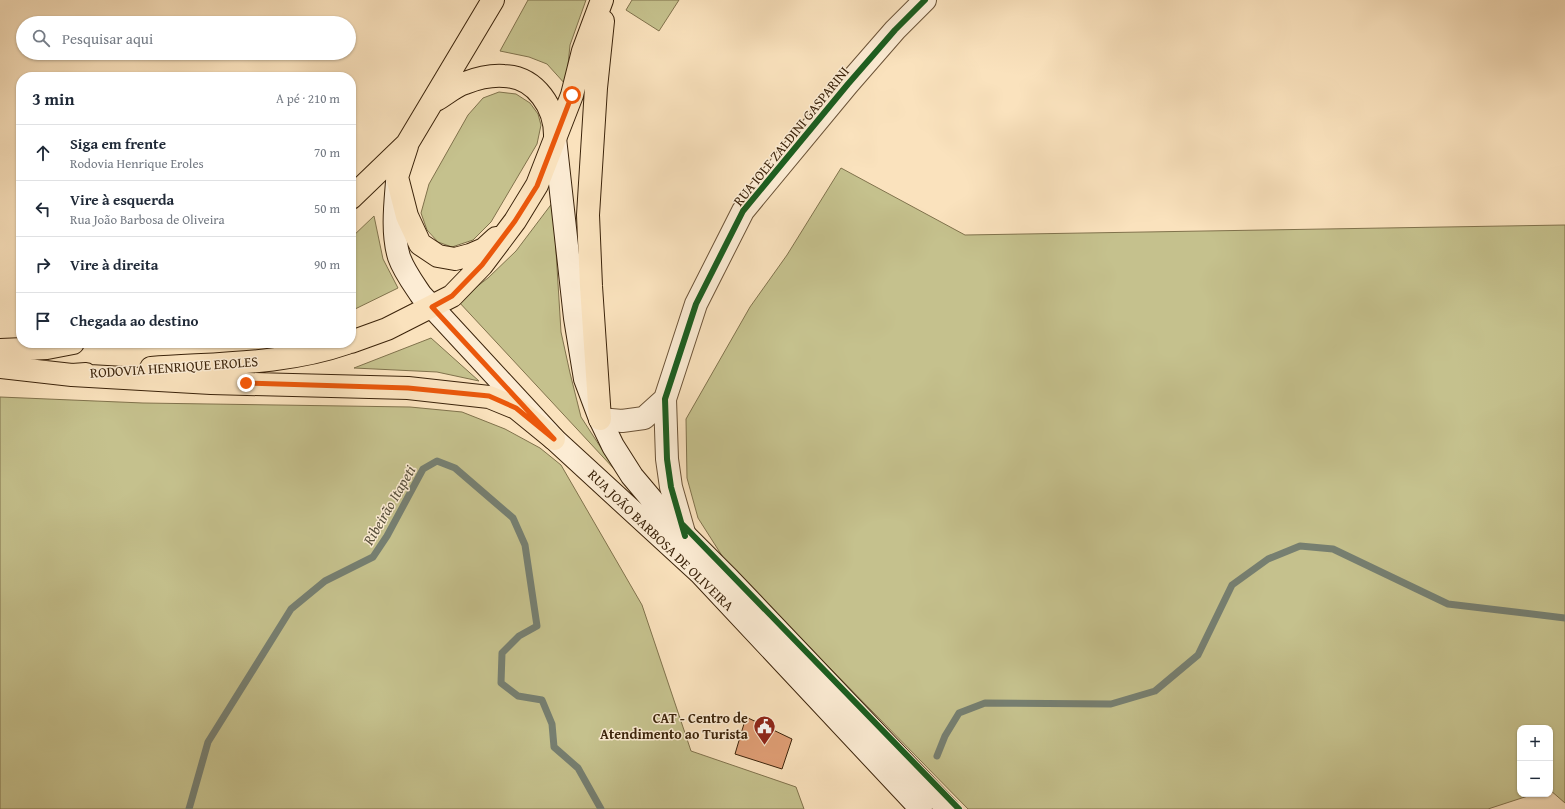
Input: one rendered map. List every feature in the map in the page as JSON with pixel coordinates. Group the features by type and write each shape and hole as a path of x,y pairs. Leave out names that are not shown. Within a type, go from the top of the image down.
{"main road":[{"path":"356,193 407,144 433,103 493,0"},
{"path":"356,340 387,329 452,296 482,265 515,221 537,186 572,95 583,51 602,0"},
{"path":"600,419 588,215 596,88 606,0"},
{"name":"RUA IOLE ZALDINI GASPARINI","path":"685,536 671,487 665,399 696,304 743,211 869,60 895,30 925,0"},
{"path":"433,103 463,83 490,76 506,76 521,79 535,89 544,98 551,111 555,128 555,138"},
{"name":"RUA JOÃO BARBOSA DE OLIVEIRA","path":"555,138 575,318 585,379 600,419 613,446 632,476 664,514 948,809"},
{"path":"407,144 397,177 407,216 420,244 438,256 455,259 470,255 484,248 515,221"},
{"name":"RUA JOÃO BARBOSA DE OLIVEIRA","path":"397,177 395,234 399,257 409,278 421,295 554,439 701,574 921,809"},
{"path":"0,350 47,348"},
{"name":"RODOVIA HENRIQUE EROLES","path":"0,367 72,375 285,359 334,348"},
{"path":"72,375 211,383 408,388 489,396 516,408 554,439"},
{"name":"RUA IOLE ZALDINI GASPARINI","path":"600,419 622,421 644,418 665,399"}],"shaded area":[{"path":"528,0 586,0 570,45 566,85 547,64 529,57 500,51"},
{"path":"632,0 679,0 659,31 626,10"},
{"path":"499,92 516,94 530,103 538,114 541,125 537,144 491,222 473,240 452,247 438,242 427,230 421,213 429,184 468,115 483,98"},
{"path":"841,168 965,235 1565,225 1565,803 1553,793 1553,725 1517,725 1517,797 1525,797 1488,809 968,809 726,562 698,518 687,478 686,419 750,307 787,255"},
{"path":"553,202 561,332 570,373 581,417 616,471 458,301 488,278 516,251"},
{"path":"374,216 383,259 398,288 356,309 356,233"},
{"path":"431,338 479,381 437,372 354,368"},
{"path":"0,397 143,403 410,407 462,412 505,429 540,448 561,465 642,605 691,751 796,787 804,809 0,809"}],"building":[{"name":"CAT - Centro de Atendimento ao Turista","path":"746,717 792,739 782,769 735,754"}],"waterway":[{"name":"Ribeirão Itapeti","path":"189,809 208,742 291,609 325,581 373,557 387,536 423,469 437,461 455,468 513,518 525,545 537,626 519,636 502,653 501,683 518,696 542,700 552,724 554,747 578,768 601,809"},
{"path":"937,756 945,736 959,713 985,703 1111,704 1155,691 1198,655 1232,585 1268,559 1300,546 1333,549 1448,604 1565,618"}],"cycle path":[{"path":"685,536 671,487 667,459 665,399 696,304 743,211 848,84 895,30 925,0"},
{"path":"683,525 959,809"}],"place":[{"name":"CAT - Centro de Atendimento ao Turista","path":"764,746"}],"route":[{"path":"246,383 408,388 489,396 516,408 554,439 432,307 452,296 482,265 515,221 537,186 572,95"}]}
